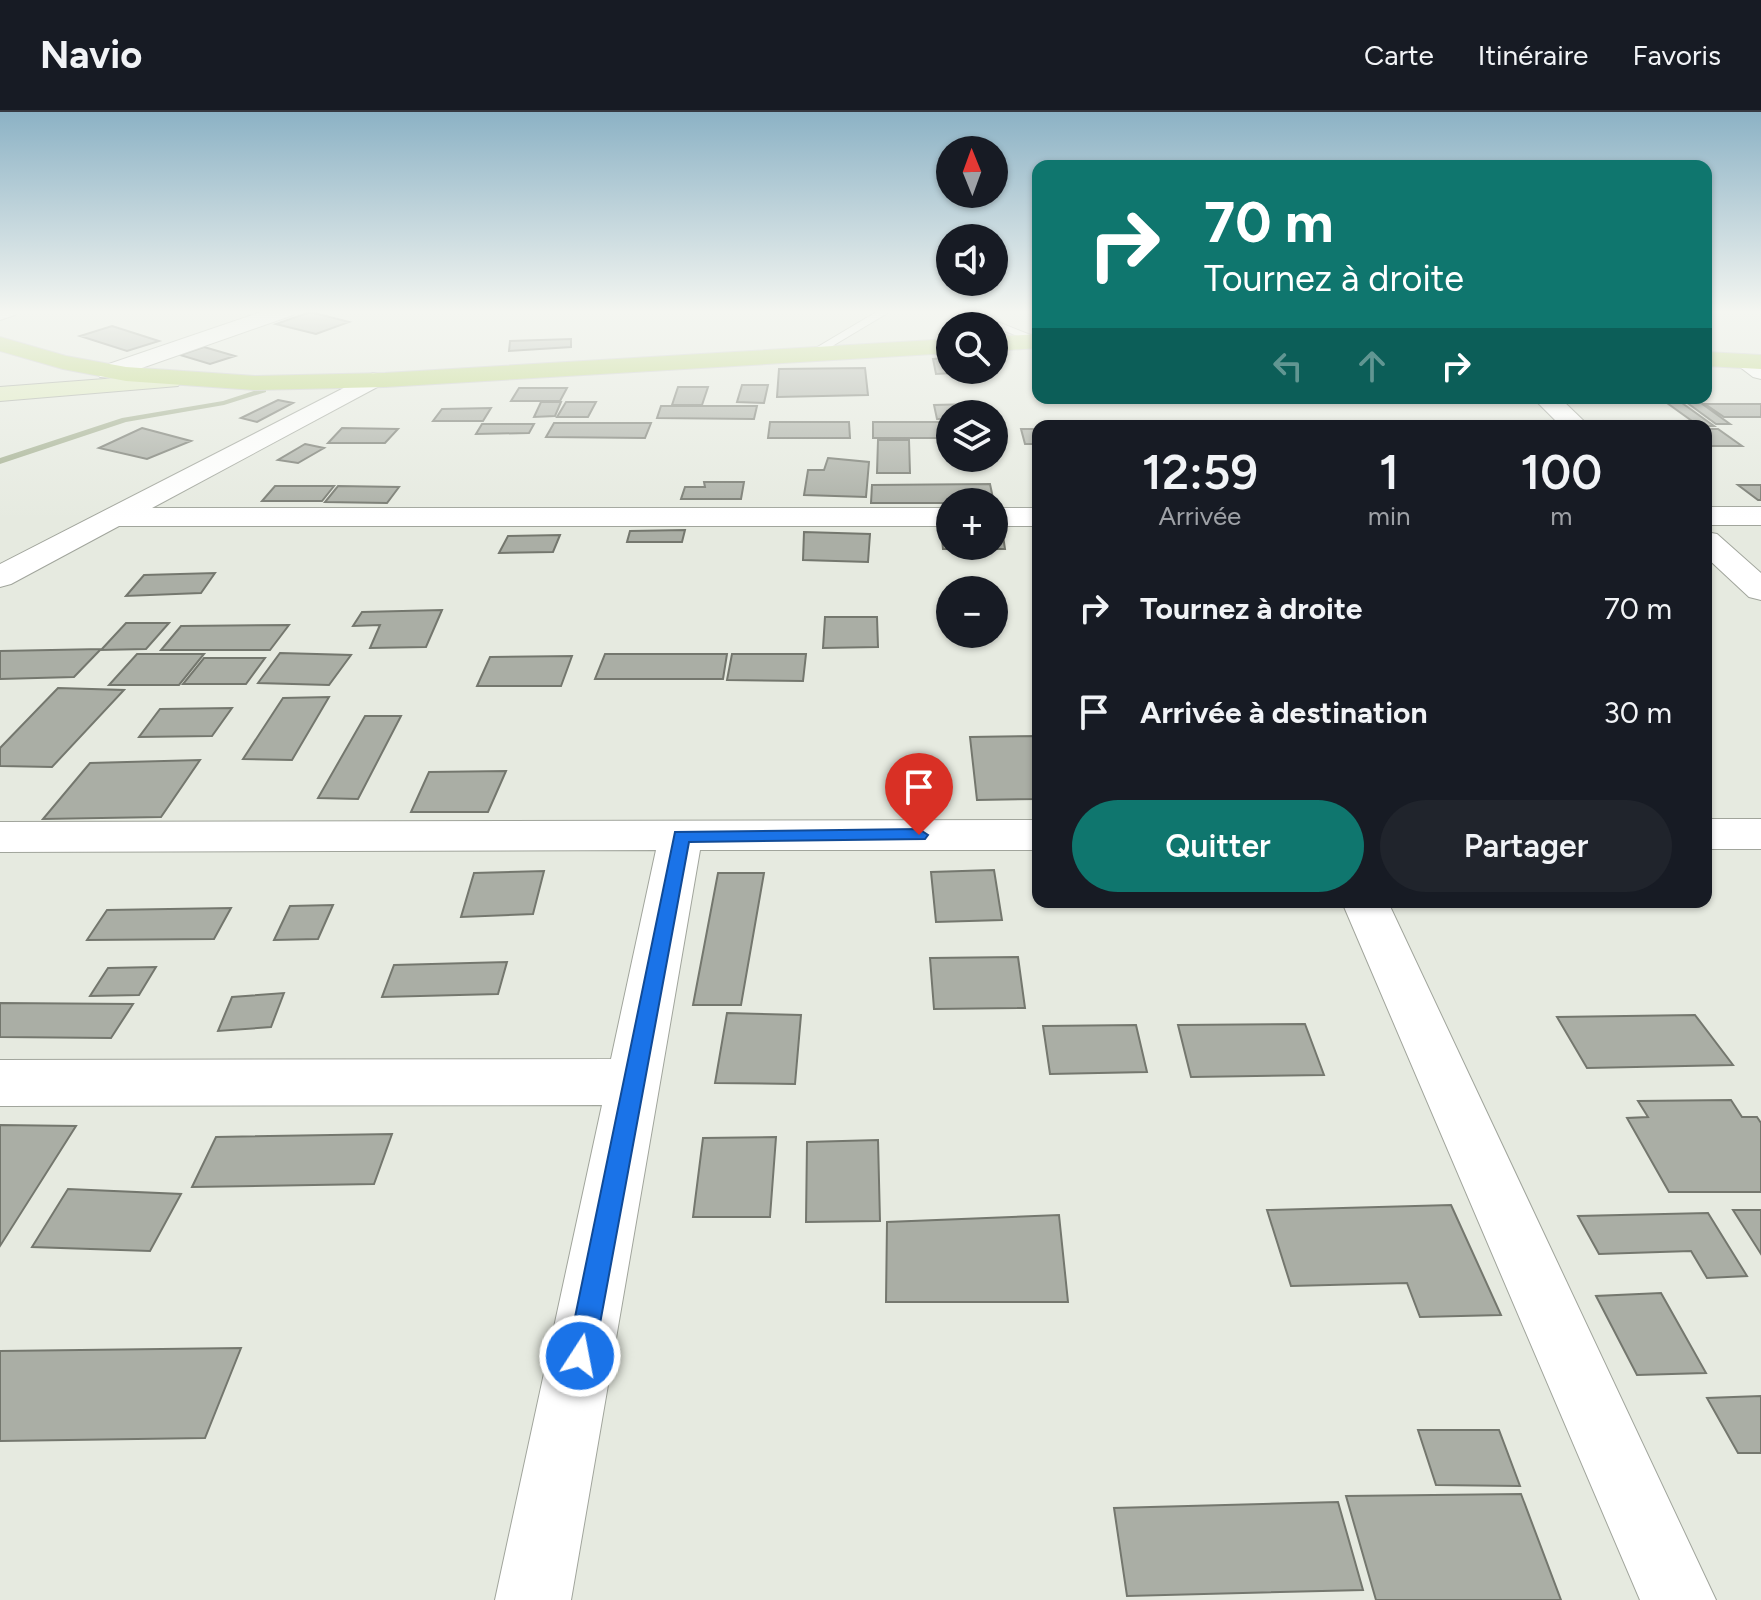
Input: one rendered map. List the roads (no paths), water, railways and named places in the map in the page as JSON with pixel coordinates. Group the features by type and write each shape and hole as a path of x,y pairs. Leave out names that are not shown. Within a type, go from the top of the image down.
{"main road":[{"path":"166,380 238,383 353,380"}],"street":[{"path":"0,577 372,380"},
{"path":"0,394 170,381"},
{"path":"1552,404 1569,420"},
{"path":"1712,516 1761,516"},
{"path":"116,517 936,517"},
{"path":"1008,517 1032,517"},
{"path":"1712,546 1761,590"},
{"path":"1712,834 1761,834"},
{"path":"0,837 1032,835"},
{"path":"533,1600 681,836"},
{"path":"1368,908 1678,1600"},
{"path":"0,1083 633,1082"}],"waterway":[{"path":"0,461 125,420 224,403 263,390"}]}
